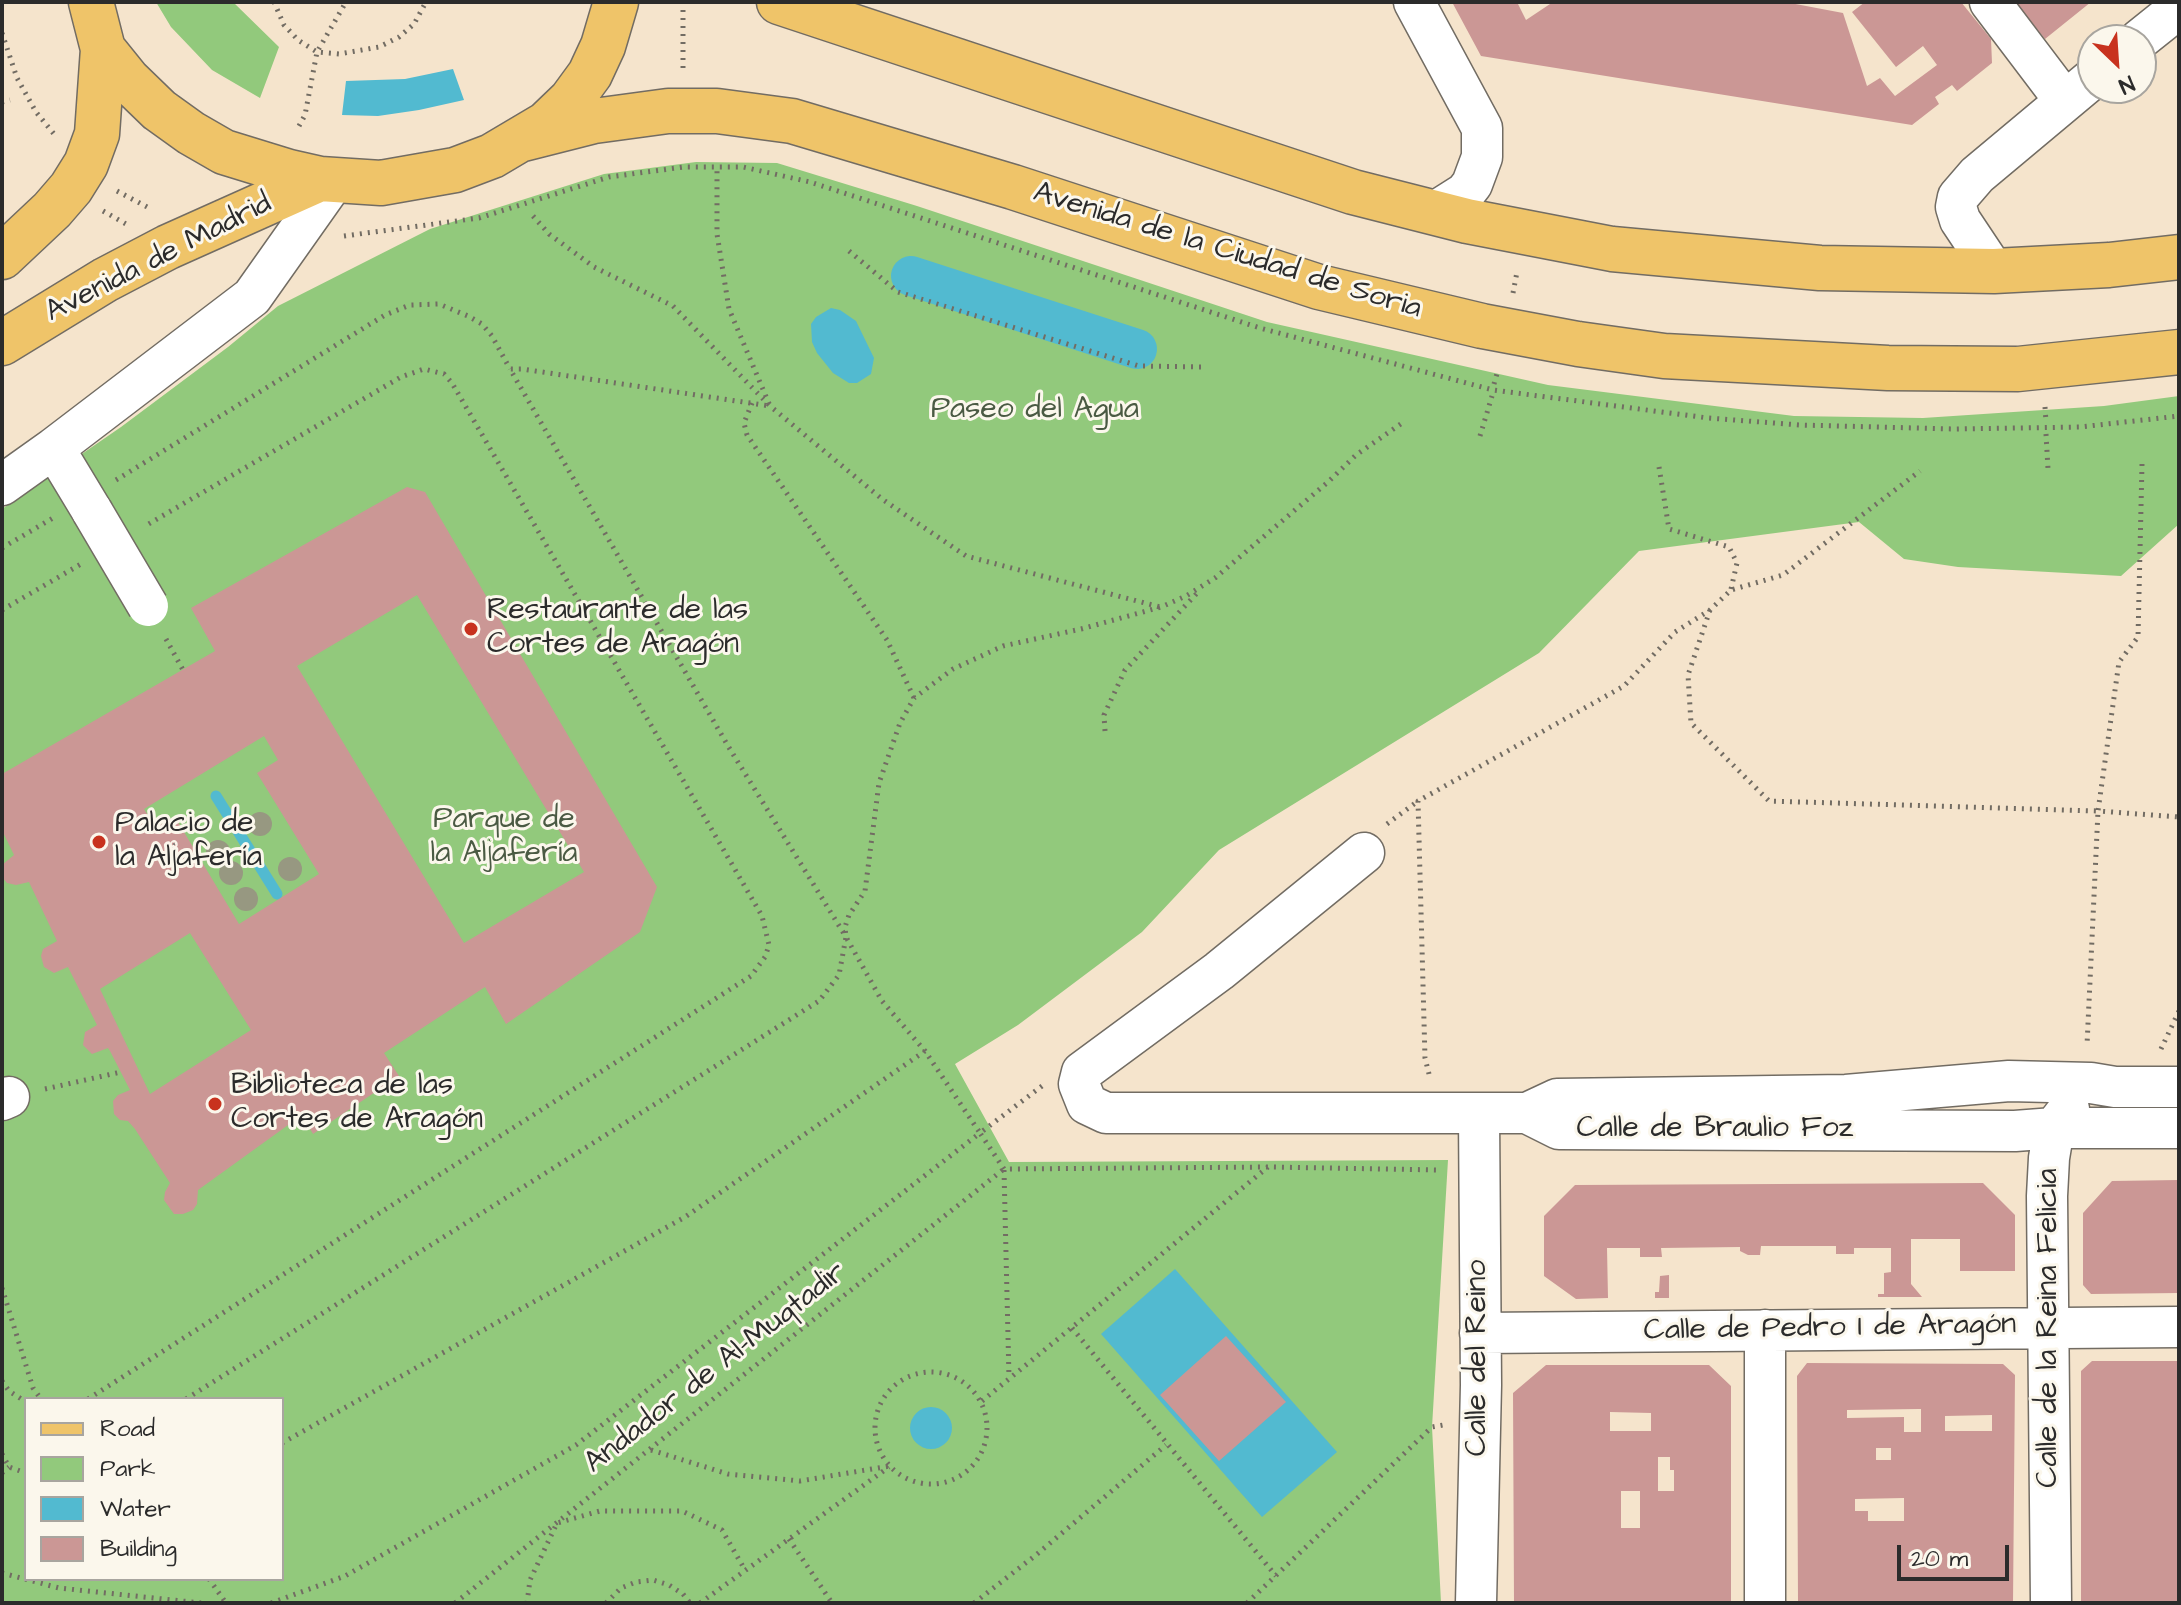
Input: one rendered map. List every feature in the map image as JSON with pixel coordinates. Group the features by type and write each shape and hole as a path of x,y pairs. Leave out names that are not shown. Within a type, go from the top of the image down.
{"main road":[{"path":"2,257 71,188 89,185 97,134 103,49 91,2"},
{"path":"103,49 128,80 159,110 211,146 244,160 327,180 381,183 455,170 492,156 523,139 554,116 571,100 590,74 603,46 616,2"},
{"path":"779,2 1353,192 1612,249 1820,268 1994,271 2109,265 2179,257"},
{"name":"Avenida de la Ciudad de Soria","path":"523,139 594,121 668,111 717,111 792,121 1013,187 1319,287 1482,326 1650,354 1888,368 2018,369 2179,352"},
{"name":"Avenida de Madrid","path":"2,343 105,280 200,234 327,180"}],"street":[{"path":"1414,2 1482,128 1482,157 1472,184 1465,193 1435,212"},
{"path":"1990,2 2077,87"},
{"path":"1994,271 1960,220 1956,207 1958,197 1977,175 2077,91"},
{"path":"2,485 252,297 327,180"},
{"path":"54,448 148,606"},
{"path":"1364,853 1219,971 1082,1072 1079,1084 1087,1104 1106,1113 1527,1113"},
{"name":"Calle de Braulio Foz","path":"1527,1113 1557,1099 1846,1095 2009,1081 2179,1087"},
{"name":"Calle de la Reina Felicia","path":"2051,1603 2049,1158 2054,1128 2070,1108 2115,1087"},
{"name":"Calle de Braulio Foz","path":"1527,1113 1559,1129 2015,1131 2179,1128"},
{"name":"Calle del Reino","path":"1476,1603 1479,1114"},
{"name":"Calle de Pedro I de Aragón","path":"1480,1333 2179,1327"},
{"path":"1765,1330 1765,1603"}],"path":[{"path":"274,2 284,25 298,40 317,52 339,54 379,47 399,37 414,24 426,2"},
{"path":"299,126 305,115 317,52 346,2"},
{"path":"683,2 683,75"},
{"path":"2,33 26,96 89,185 138,231"},
{"path":"2,102 10,100"},
{"path":"342,236 479,218 609,177 684,167 684,159"},
{"path":"717,167 717,234 729,309 770,406"},
{"path":"89,185 108,186 200,234"},
{"path":"533,216 549,234 594,267 673,306 770,406 882,499 966,556 1161,607"},
{"path":"849,251 898,292 1139,366 1206,367"},
{"path":"1513,293 1517,271"},
{"path":"2,548 88,505 385,315 410,305 439,304 482,324 492,336 728,746 882,1001 925,1051 1004,1169 1009,1378"},
{"path":"91,1397 751,976 765,957 769,945 762,916 468,410 444,374 424,369 401,377 140,529"},
{"path":"510,369 770,406"},
{"path":"1494,384 1498,370"},
{"path":"1480,436 1492,396"},
{"path":"752,403 744,423 747,435 887,640 914,698"},
{"path":"2045,405 2048,469"},
{"path":"2046,428 2179,416"},
{"path":"1105,731 1104,715 1125,670 1207,584 1356,455 1405,421"},
{"path":"2086,1050 2098,811 2119,662 2138,637 2142,464"},
{"path":"1659,467 1669,529 1729,547 1737,563 1731,590"},
{"path":"1004,1169 1269,1167 1452,1170 1425,1058 1418,801 1624,686 1675,632 1710,610 1731,590 1783,575 1920,471"},
{"path":"2,610 85,562"},
{"path":"189,1397 819,1001 839,975 845,927 865,891 879,783 900,723 914,698 953,669 1003,646 1161,607 1207,584"},
{"path":"1710,610 1688,675 1691,723 1769,801 2098,811 2179,817"},
{"path":"2161,1049 2179,1011"},
{"path":"284,1442 685,1217 925,1051"},
{"path":"6,1098 121,1072"},
{"path":"271,1603 345,1576 576,1445 980,1133"},
{"path":"982,1401 1269,1167"},
{"name":"Andador de Al-Muqtadir","path":"455,1603 1004,1169"},
{"path":"2,1288 33,1388 40,1397"},
{"path":"1072,1328 1276,1576"},
{"path":"935,1371 954,1376 970,1386 982,1401 988,1437 982,1454 971,1468 956,1479 930,1484 904,1478 890,1466 879,1450 875,1432 877,1413 885,1395 899,1382 916,1374 935,1371"},
{"path":"2,1381 9,1391 24,1401"},
{"path":"1247,1603 1432,1427 1452,1424"},
{"path":"974,1603 1166,1445"},
{"path":"650,1450 728,1474 800,1481 890,1466"},
{"path":"2,1454 9,1467 24,1472"},
{"path":"700,1603 890,1466"},
{"path":"2,1473 9,1467"},
{"path":"527,1603 530,1580 557,1523 600,1511 682,1511 722,1530 745,1570"},
{"path":"789,1539 832,1603"},
{"path":"2,1573 24,1579"},
{"path":"606,1603 621,1588 653,1580 669,1585 690,1603"},
{"path":"32,1581 59,1588 201,1603"},
{"path":"210,1581 226,1603"}],"green space":[{"path":"156,2 233,2 279,47 260,98 212,70 171,27"},
{"name":"Parque de la Aljafería","path":"696,162 777,163 1267,322 1548,385 1794,416 1923,418 2104,406 2179,396 2179,524 2121,576 1958,567 1904,559 1859,522 1639,551 1539,653 1219,850 1142,932 1018,1025 955,1064 1009,1162 1448,1160 1432,1427 1441,1603 2,1603 2,509 121,427 278,306 430,229 604,174"}],"water":[{"path":"453,69 464,100 378,116 342,115 346,81 405,79"},
{"path":"831,308 856,321 874,358 871,374 857,383 849,383 833,373 812,342 811,324"},
{"path":"1175,1269 1337,1452 1262,1517 1101,1334"},
{"path":"931,1407 946,1413 952,1428 946,1443 931,1449 916,1443 910,1428 916,1413"}],"building":[{"path":"1452,2 1517,2 1526,20 1549,2 1785,2 1843,13 1867,86 1880,78 1895,96 1937,65 1923,46 1896,67 1852,12 1865,2 1961,2 1991,39 1992,63 1957,91 1952,85 1935,97 1939,104 1912,125 1481,56"},
{"path":"2015,2 2091,2 2045,39"},
{"name":"Palacio de la Aljafería","path":"407,487 425,492 657,887 640,932 506,1024 485,987 384,1053 399,1076 313,1134 302,1115 198,1190 197,1204 193,1210 174,1214 164,1200 170,1183 135,1129 128,1121 120,1120 114,1114 113,1101 130,1090 110,1051 108,1048 92,1054 83,1045 85,1032 97,1025 68,967 54,973 44,967 43,949 57,941 29,882 16,885 7,883 2,877 2,865 14,855 2,830 2,774 215,651 191,608","holes":["417,595 584,872 464,943 297,666","264,736 278,760 257,773 319,874 239,924 175,817 155,827 144,809","190,933 251,1030 150,1094 100,989"]},
{"path":"2179,1180 2179,1293 2091,1294 2083,1285 2083,1213 2112,1181"},
{"path":"1983,1183 2015,1215 2015,1271 1960,1271 1960,1239 1911,1239 1911,1284 1922,1297 1878,1297 1878,1294 1884,1294 1884,1273 1891,1272 1891,1248 1854,1248 1854,1254 1836,1254 1836,1246 1761,1246 1760,1255 1748,1255 1740,1251 1740,1247 1661,1248 1662,1257 1640,1257 1640,1248 1607,1248 1608,1298 1576,1299 1544,1276 1544,1216 1575,1185"},
{"path":"1669,1275 1669,1298 1655,1298 1655,1292 1659,1292 1660,1276"},
{"path":"1226,1336 1286,1402 1219,1461 1160,1395"},
{"path":"2092,1361 2179,1361 2179,1603 2081,1603 2081,1371"},
{"path":"1807,1363 2003,1364 2015,1375 2013,1603 1798,1603 1797,1376","holes":["1921,1409 1921,1432 1904,1432 1904,1417 1847,1418 1847,1410","1992,1415 1992,1431 1945,1431 1945,1416","1876,1448 1891,1448 1891,1460 1876,1460","1904,1498 1904,1521 1868,1521 1868,1511 1855,1511 1855,1499"]},
{"path":"1546,1365 1709,1365 1731,1386 1731,1603 1514,1603 1513,1393","holes":["1610,1412 1651,1413 1651,1431 1610,1431","1658,1457 1670,1457 1670,1470 1674,1470 1674,1491 1658,1491","1621,1491 1640,1491 1640,1528 1621,1528"]}],"waterway":[{"path":"911,276 1137,349"},
{"path":"216,796 277,894"}],"place":[{"name":"Restaurante de las Cortes de Aragón","path":"471,629"},
{"name":"Palacio de la Aljafería","path":"99,842"},
{"name":"Biblioteca de las Cortes de Aragón","path":"215,1104"}],"park label":[{"name":"Paseo del Agua","path":"1035,411"}]}
